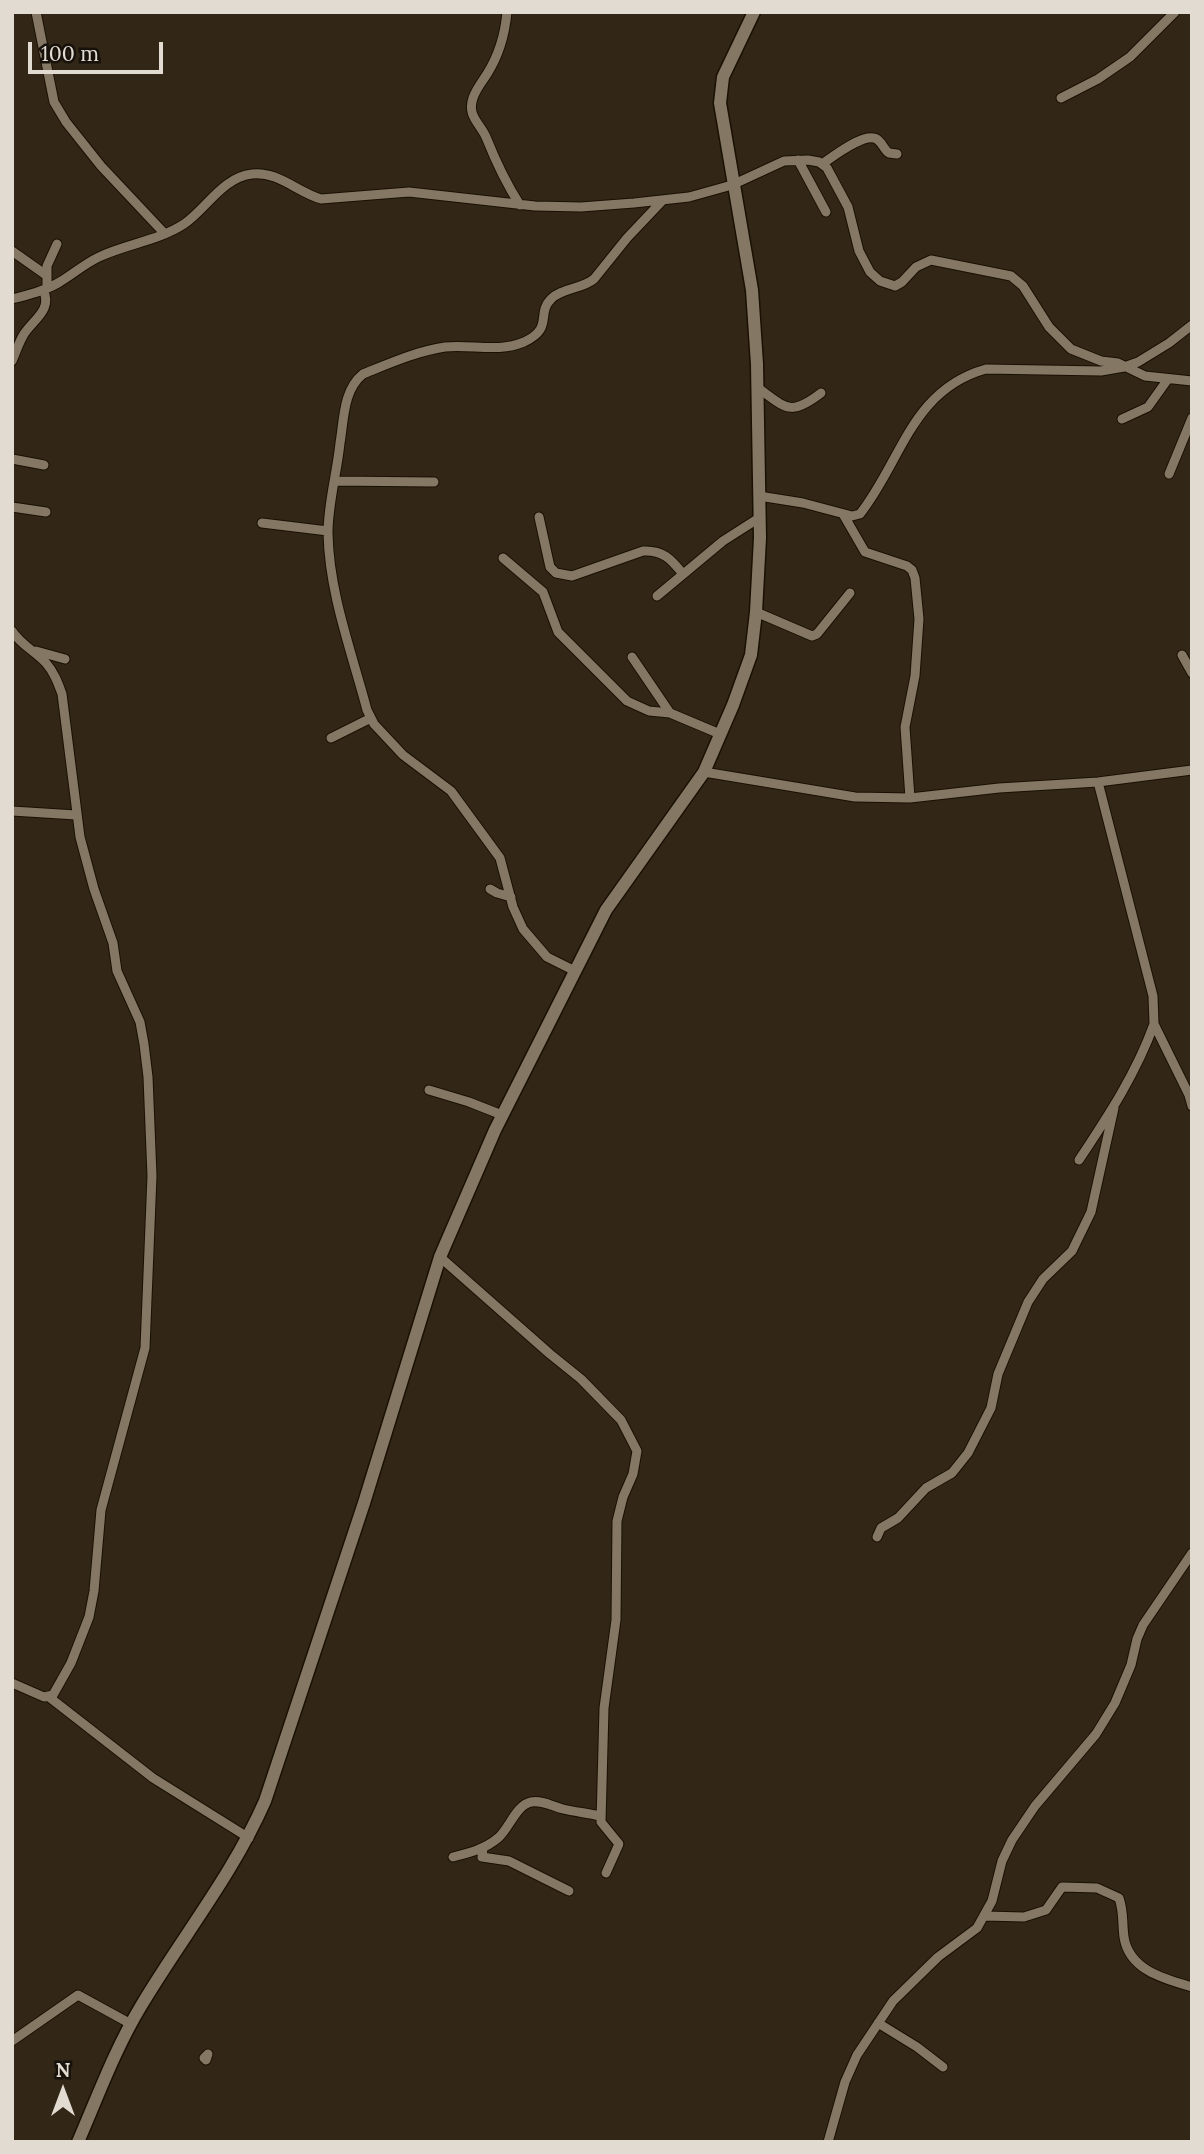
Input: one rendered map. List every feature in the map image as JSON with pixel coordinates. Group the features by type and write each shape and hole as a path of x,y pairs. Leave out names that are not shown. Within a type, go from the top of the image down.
{"street":[{"path":"36,12 54,102 66,122 101,166 165,234"},
{"path":"507,12 501,44 487,74 474,93 471,110 472,118 485,135 497,168 520,205"},
{"path":"78,2142 140,2007 218,1890 249,1838 265,1801 291,1728 440,1257 502,1115 606,910 704,772 751,655 756,612 759,518 758,388 752,290 720,103 723,77 754,12"},
{"path":"1061,98 1098,79 1130,57 1175,12"},
{"path":"822,164 857,141 872,138 878,139 890,153 897,154"},
{"path":"798,160 825,212"},
{"path":"12,299 45,289 99,257 183,225 232,180 252,174 278,178 309,196 321,199 409,192 520,205 581,207 689,197 732,185 771,165 798,160 822,164 827,168 848,207 863,261 880,281 895,286 916,267 931,260 1011,276 1023,286 1059,340 1080,353 1101,361 1118,363 1145,376 1192,382"},
{"path":"575,971 547,957 523,929 500,858 451,791 403,755 371,718 335,588 328,531 345,412 355,380 376,369 427,351 448,347 480,349 510,346 538,334 544,324 546,306 550,299 594,279 627,238 663,200"},
{"path":"12,361 23,335 46,305 46,275 57,244"},
{"path":"12,251 46,275"},
{"path":"759,496 803,503 852,516 860,514 904,437 933,399 952,383 986,369 1101,371 1124,368 1169,344 1192,325"},
{"path":"1122,419 1148,407 1168,379"},
{"path":"758,388 781,404 794,408 808,403 821,393"},
{"path":"1169,474 1192,418"},
{"path":"12,459 44,465"},
{"path":"335,481 434,482"},
{"path":"12,507 46,512"},
{"path":"843,514 865,552 907,566 915,578 919,619 915,676 905,727 910,798"},
{"path":"540,517 550,567 556,573 572,576 643,551 653,550 669,557 683,574"},
{"path":"656,596 723,541 759,518"},
{"path":"262,523 328,531"},
{"path":"503,558 542,592 558,632 615,691 639,708 670,713 720,734"},
{"path":"756,612 812,636 817,634 850,593"},
{"path":"12,631 47,664 62,694 76,816 87,865 113,943 117,971 140,1022 151,1135 147,1334 101,1510 89,1617 71,1663 57,1691 49,1697"},
{"path":"30,650 65,659"},
{"path":"1181,655 1192,673"},
{"path":"632,657 670,713"},
{"path":"331,738 371,718"},
{"path":"704,772 834,795 910,798 999,788 1098,782 1192,770"},
{"path":"1079,1160 1114,1108 1141,1060 1154,1024 1153,996 1098,782"},
{"path":"12,811 76,816"},
{"path":"490,888 511,897"},
{"path":"1154,1024 1192,1106"},
{"path":"429,1090 502,1115"},
{"path":"877,1537 881,1528 898,1518 926,1488 953,1473 968,1453 990,1409 998,1374 1028,1302 1043,1279 1072,1251 1091,1212 1114,1108"},
{"path":"440,1257 581,1379 621,1420 637,1451 633,1474 617,1521 616,1620 604,1708 600,1816 605,1829 619,1844 606,1873"},
{"path":"828,2142 845,2082 857,2055 893,2001 930,1964 972,1933 985,1916 992,1901 1002,1861 1012,1840 1035,1806 1096,1734 1115,1703 1132,1665 1143,1625 1192,1553"},
{"path":"12,1683 49,1697 153,1778 249,1838"},
{"path":"453,1857 482,1848 505,1832 525,1804 531,1802 600,1816"},
{"path":"482,1848 482,1857 509,1861 569,1891"},
{"path":"985,1916 1024,1917 1046,1910 1062,1887 1097,1888 1119,1898 1123,1910 1126,1951 1133,1959 1154,1973 1192,1987"},
{"path":"12,2041 79,1995 131,2024"},
{"path":"878,2023 943,2067"}]}
